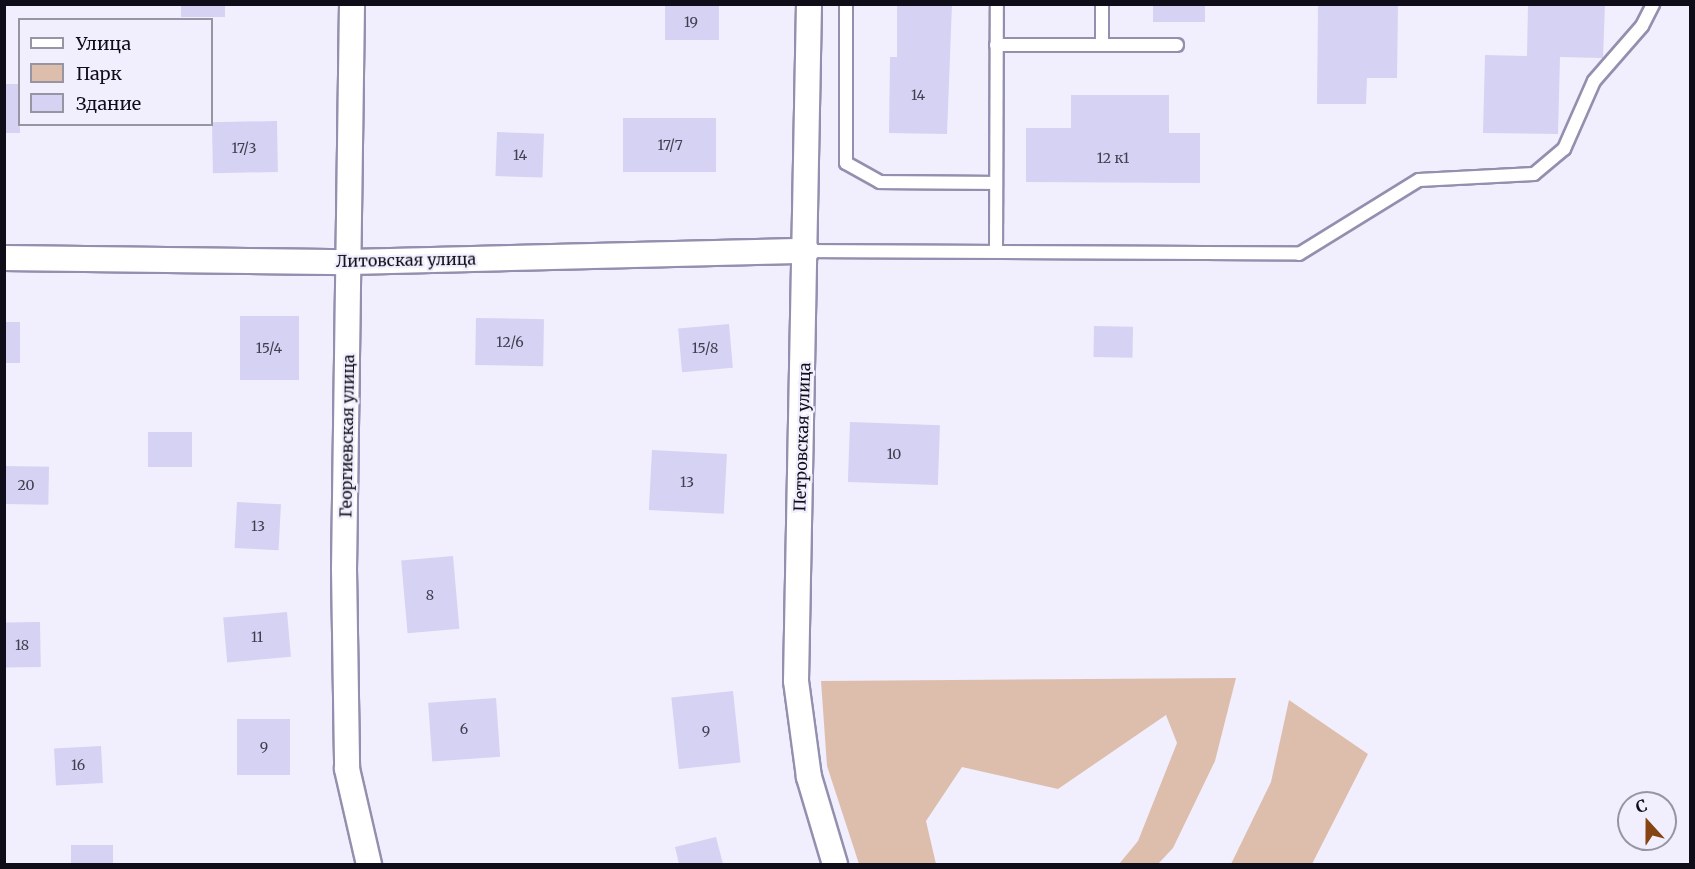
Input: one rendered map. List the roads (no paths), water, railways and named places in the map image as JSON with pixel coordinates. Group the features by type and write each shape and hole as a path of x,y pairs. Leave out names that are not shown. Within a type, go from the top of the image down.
{"street":[{"name":"Георгиевская улица","path":"352,4 344,569 347,769 369,864"},
{"name":"Петровская улица","path":"809,4 807,251 796,681 809,777 835,864"},
{"name":"Литовская улица","path":"4,258 350,262 807,251"}],"lane":[{"path":"846,4 846,163 880,182 996,183"},
{"path":"996,251 997,4"},
{"path":"1102,4 1102,45"},
{"path":"807,251 1299,254 1419,180 1534,174 1564,149 1594,81 1642,26 1653,4"},
{"path":"996,45 1177,45"}]}
